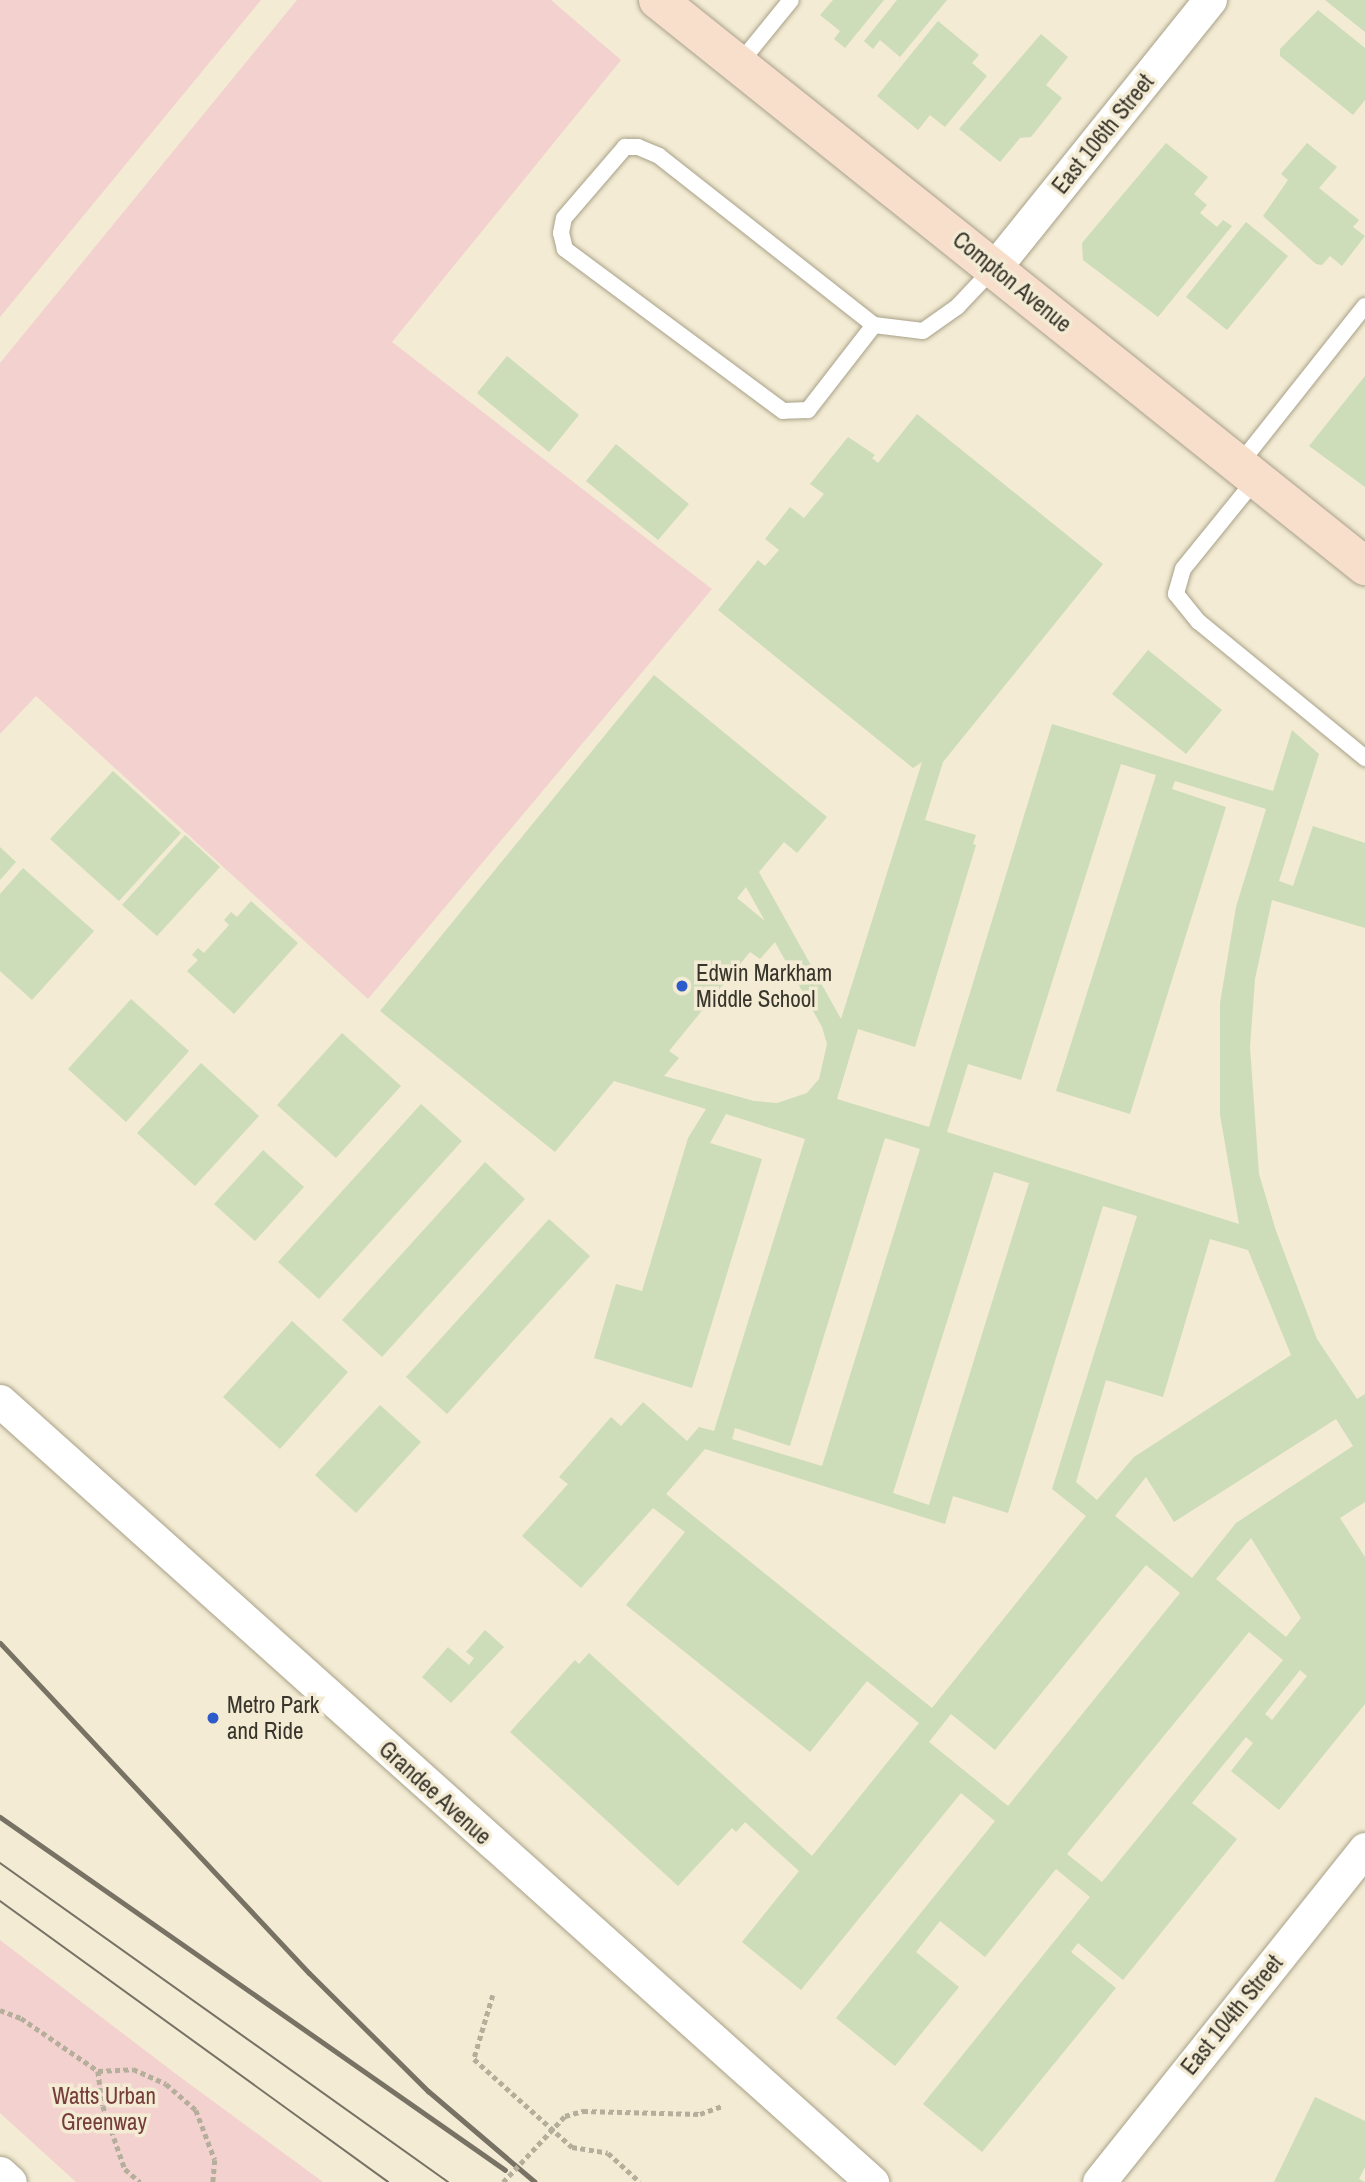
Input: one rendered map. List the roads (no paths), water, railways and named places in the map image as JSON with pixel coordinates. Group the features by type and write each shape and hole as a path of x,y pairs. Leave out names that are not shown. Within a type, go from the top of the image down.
{"main road":[{"name":"Compton Avenue","path":"658,0 737,66 995,267 1246,473 1365,566"}],"street":[{"name":"East 106th Street","path":"995,267 1210,0"},
{"name":"Grandee Avenue","path":"0,1402 872,2182"},
{"name":"East 104th Street","path":"1099,2182 1365,1849"},
{"path":"0,2173 10,2182"}],"lane":[{"path":"737,66 791,0"},
{"path":"874,325 808,410 783,411 565,249 561,233 564,218 625,147 638,146 659,156 874,325 923,331 957,307 995,267"},
{"path":"1365,306 1246,473 1184,569 1176,594 1199,622 1365,758"}],"tram line":[{"path":"0,1863 448,2182"},
{"path":"0,1901 388,2182"}],"railway":[{"path":"0,1643 309,1973 428,2091 535,2182"},
{"path":"0,1817 505,2170"}],"place":[{"name":"Edwin Markham Middle School","path":"682,986"},
{"name":"Metro Park and Ride","path":"213,1718"}],"park label":[{"name":"Watts Urban Greenway","path":"104,2109"}]}
